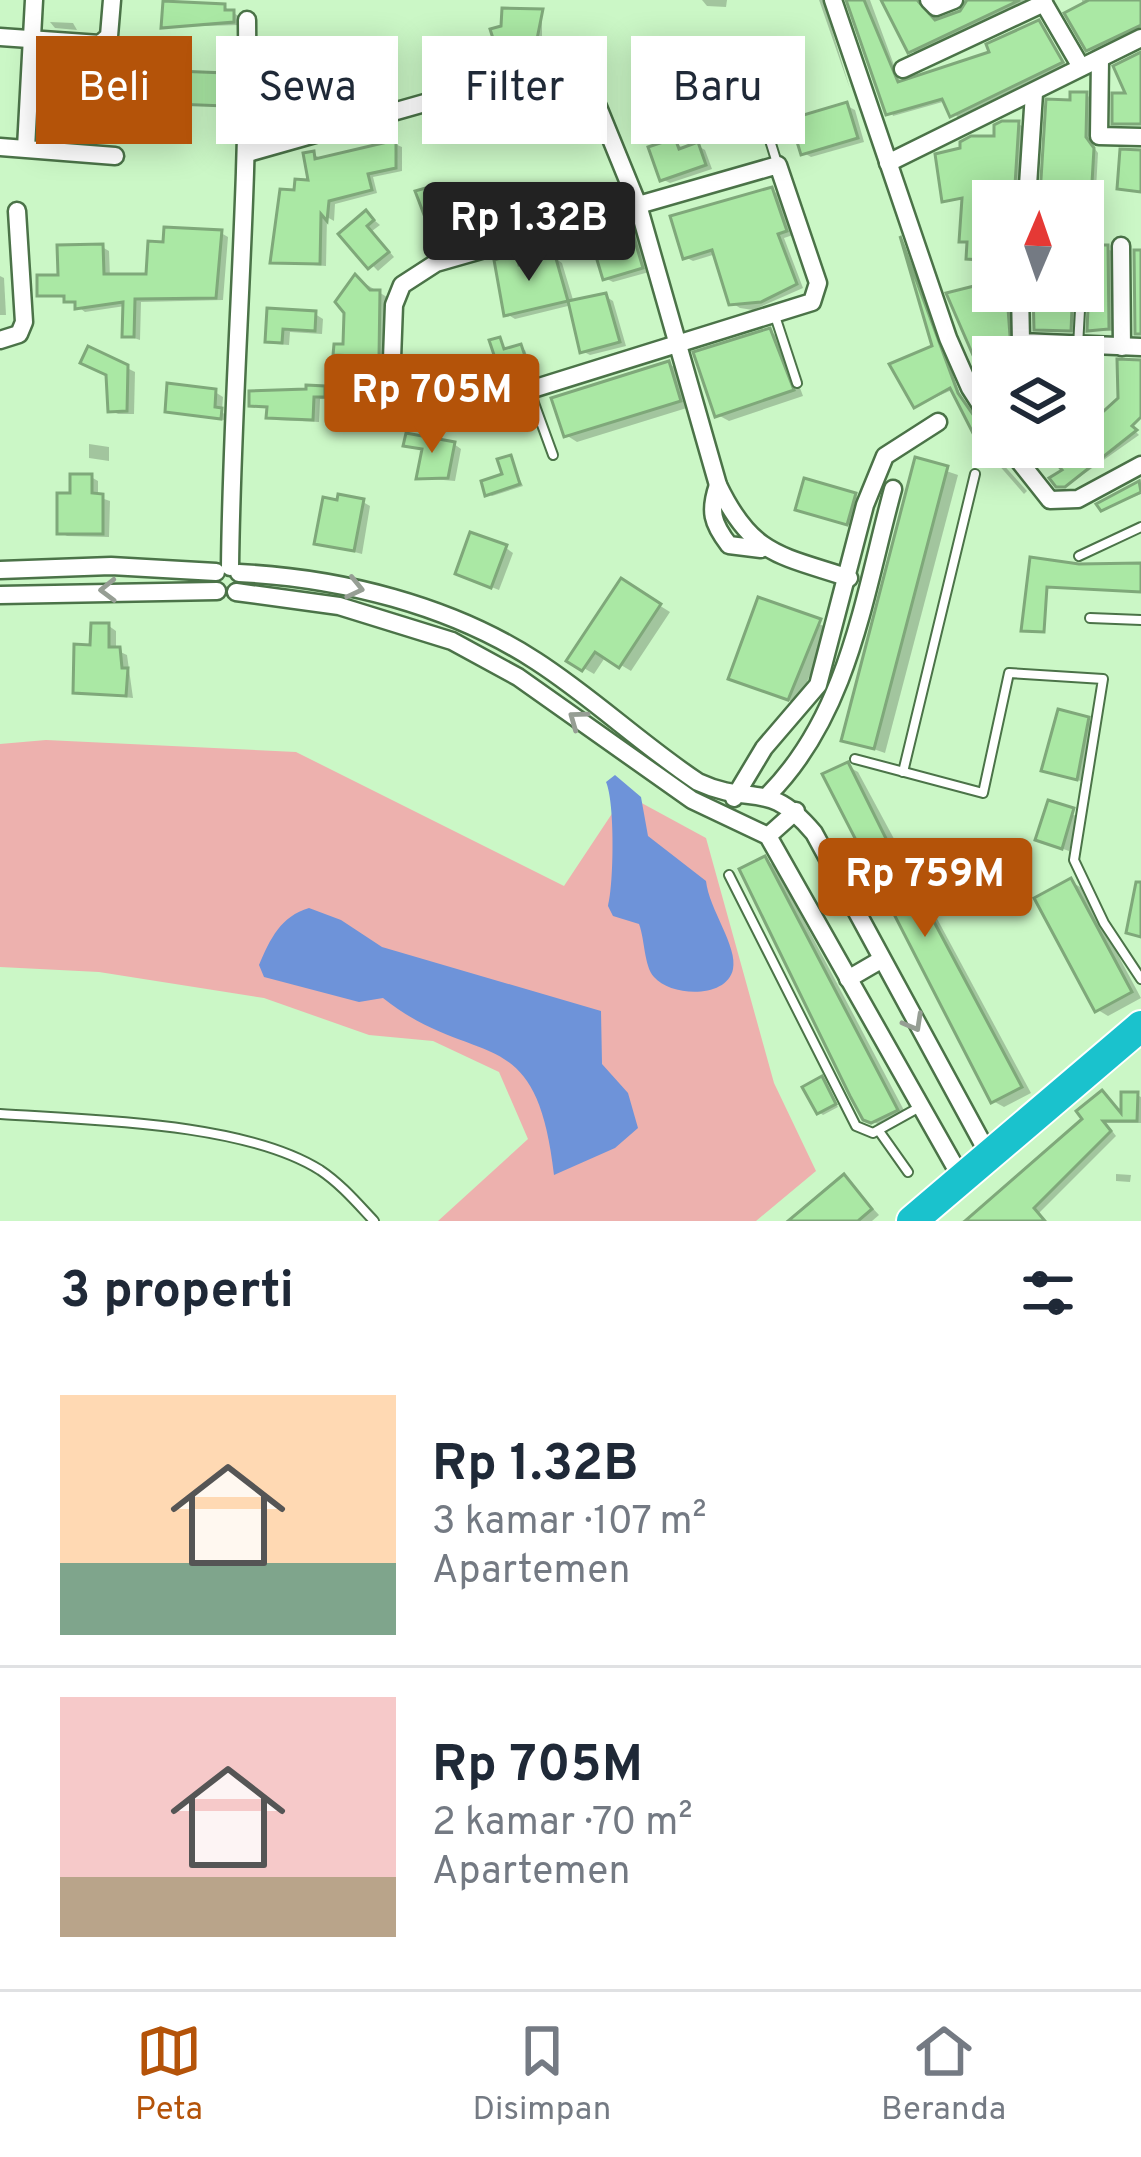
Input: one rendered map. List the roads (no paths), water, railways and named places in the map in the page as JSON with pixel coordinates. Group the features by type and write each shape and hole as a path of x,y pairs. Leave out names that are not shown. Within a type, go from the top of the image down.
{"highway":[{"path":"912,1221 1141,1026"}],"street":[{"path":"26,148 34,0"},
{"path":"0,37 104,42 112,0"},
{"path":"832,0 948,338 972,384"},
{"path":"928,0 936,8 954,0"},
{"path":"903,69 1043,2 1081,67"},
{"path":"247,20 248,153 225,576 236,592 339,606 452,641 518,677 692,800 768,836 794,873 848,979 962,1179"},
{"path":"889,163 1141,38"},
{"path":"1100,59 1098,134 1141,136"},
{"path":"248,153 539,74 578,87 592,98 638,205 718,485 710,506 714,526 729,545 761,549 849,578"},
{"path":"1028,180 1034,93"},
{"path":"0,147 115,157"},
{"path":"778,165 819,290 812,302 462,410 424,409 402,388 392,359 394,305 402,285 436,263 638,205 778,165"},
{"path":"0,340 19,334 24,322 17,211"},
{"path":"1121,245 1131,347"},
{"path":"721,812 737,795 764,748 818,685 865,505 885,456 938,422"},
{"path":"1025,468 1050,500 1078,500 1141,465"},
{"path":"769,794 797,763 829,712 893,489"},
{"path":"0,570 111,566 365,590 489,635 572,685 698,782 737,795 769,794 796,812 814,832 990,1157"},
{"path":"0,595 225,576"},
{"path":"768,836 796,812"},
{"path":"848,979 880,961"}],"lane":[{"path":"771,144 778,165"},
{"path":"774,314 796,383"},
{"path":"530,391 553,455"},
{"path":"902,772 975,474"},
{"path":"1079,556 1141,527"},
{"path":"1090,618 1141,620"},
{"path":"854,759 983,793 1009,673 1103,679 1075,860 1103,923 1141,980"},
{"path":"729,875 856,1126 879,1131 919,1108"},
{"path":"0,1114 166,1127 266,1149 317,1168 374,1221"},
{"path":"879,1131 908,1172"}],"water":[{"path":"615,775 641,797 648,836 706,881 733,960 729,979 721,986 698,992 662,984 648,966 639,924 613,916 608,906 613,843 606,782"},
{"path":"309,908 341,920 382,947 601,1011 602,1064 628,1093 638,1128 615,1148 554,1175 533,1091 517,1069 497,1055 416,1020 383,998 359,1002 264,977 259,965 272,938 291,917"}]}
